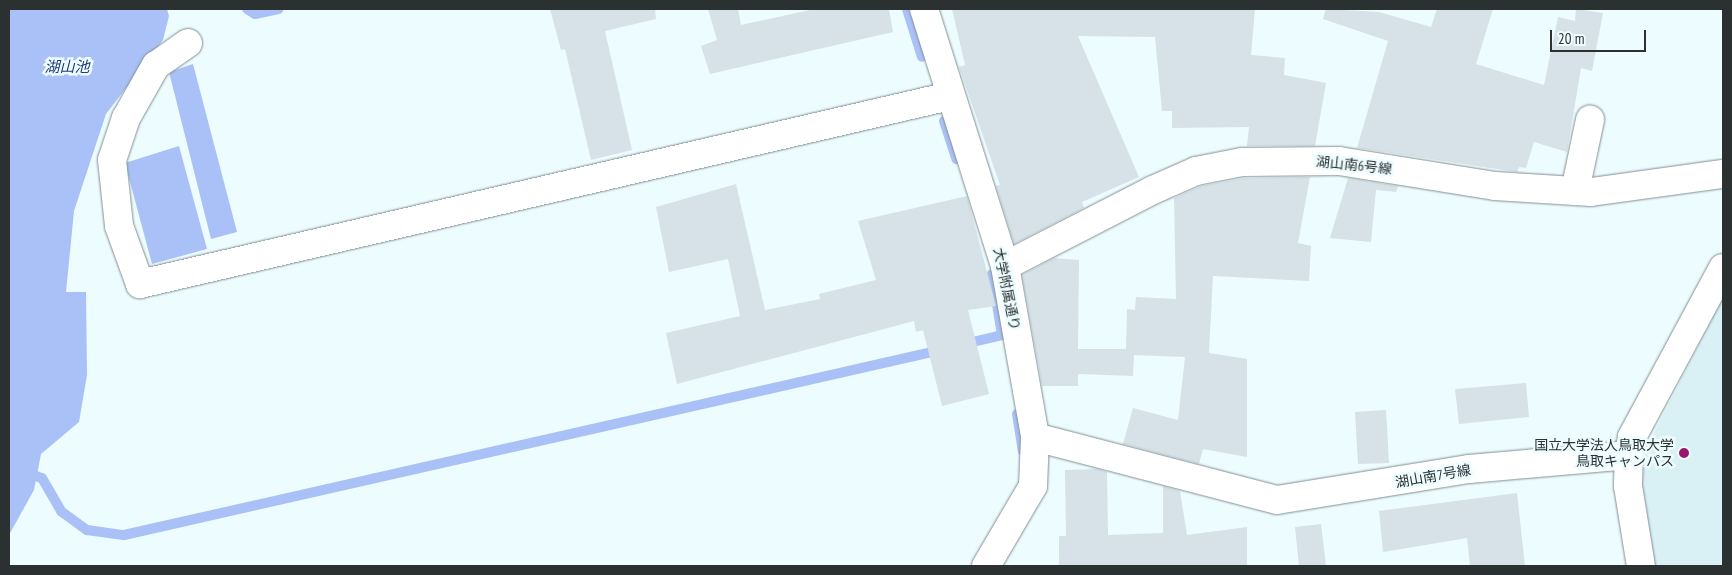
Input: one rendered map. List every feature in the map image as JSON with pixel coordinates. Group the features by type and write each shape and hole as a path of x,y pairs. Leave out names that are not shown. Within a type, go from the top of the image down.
{"street":[{"name":"大学附属通り","path":"924,9 950,96 1006,266 1035,438 1033,486 986,566"},
{"path":"188,43 156,65 126,118 112,160 118,226 140,284 950,96"},
{"path":"1575,191 1590,120"},
{"name":"湖山南6号線","path":"1006,266 1153,190 1196,170 1242,162 1339,161 1495,186 1575,191 1723,174"},
{"path":"1641,566 1628,486 1629,455 1632,437 1723,268"},
{"name":"湖山南7号線","path":"1035,438 1277,500 1469,469 1629,455"}],"shaded area":[{"name":"国立大学法人鳥取大学 鳥取キャンパス","path":"1723,297 1723,566 1646,566 1632,476"}],"water":[{"name":"湖山池","path":"9,9 167,9 169,16 163,40 106,114 74,211 66,292 86,292 87,375 79,422 41,454 34,490 9,535"},
{"path":"193,64 237,232 211,239 169,72"},
{"path":"179,146 207,249 152,264 125,163"}],"building":[{"path":"550,9 655,9 656,19 605,31 632,150 591,160 565,49 561,50"},
{"path":"708,9 738,9 741,25 815,9 889,9 893,32 710,74 701,46 717,40"},
{"path":"952,9 1255,9 1251,55 1285,58 1284,75 1326,83 1315,146 1247,146 1249,127 1172,128 1172,111 1162,111 1155,37 1078,36 1139,177 1082,202 1084,208 1014,244 996,186 1000,185 959,67 965,65"},
{"path":"1326,9 1379,12 1431,27 1437,9 1493,9 1476,64 1544,85 1558,17 1575,21 1576,9 1603,13 1592,71 1581,68 1567,152 1534,142 1526,168 1519,167 1517,172 1357,148 1388,41 1323,19"},
{"path":"1310,177 1298,243 1311,246 1309,281 1213,276 1209,353 1247,359 1247,457 1203,449 1199,464 1123,444 1133,408 1178,420 1185,357 1134,355 1133,376 1078,374 1078,386 1042,386 1022,275 1054,258 1079,260 1078,349 1126,349 1127,309 1135,310 1136,297 1176,299 1174,198 1201,186 1244,178"},
{"path":"1348,178 1398,186 1396,192 1376,190 1371,242 1330,238"},
{"path":"736,184 765,310 820,299 819,294 876,280 858,221 967,196 996,306 968,310 989,394 942,406 923,330 916,332 914,321 677,384 666,333 740,316 728,259 669,272 656,207"},
{"path":"1526,383 1529,417 1459,424 1455,389"},
{"path":"1386,410 1389,463 1358,464 1355,412"},
{"path":"1097,469 1107,472 1108,535 1163,533 1163,486 1180,491 1187,535 1247,527 1247,566 1059,566 1059,536 1066,536 1065,470"},
{"path":"1517,493 1525,566 1470,566 1467,538 1383,552 1379,511"},
{"path":"1321,524 1326,566 1299,566 1295,527"}],"waterway":[{"path":"247,9 255,14 278,9"},
{"path":"907,9 922,57"},
{"path":"944,121 956,159"},
{"path":"964,344 1002,335 992,274"},
{"path":"9,465 42,478 62,512 87,530 124,535 941,350"},
{"path":"1017,414 1023,452"}],"place":[{"name":"国立大学法人鳥取大学 鳥取キャンパス","path":"1684,453"}]}
